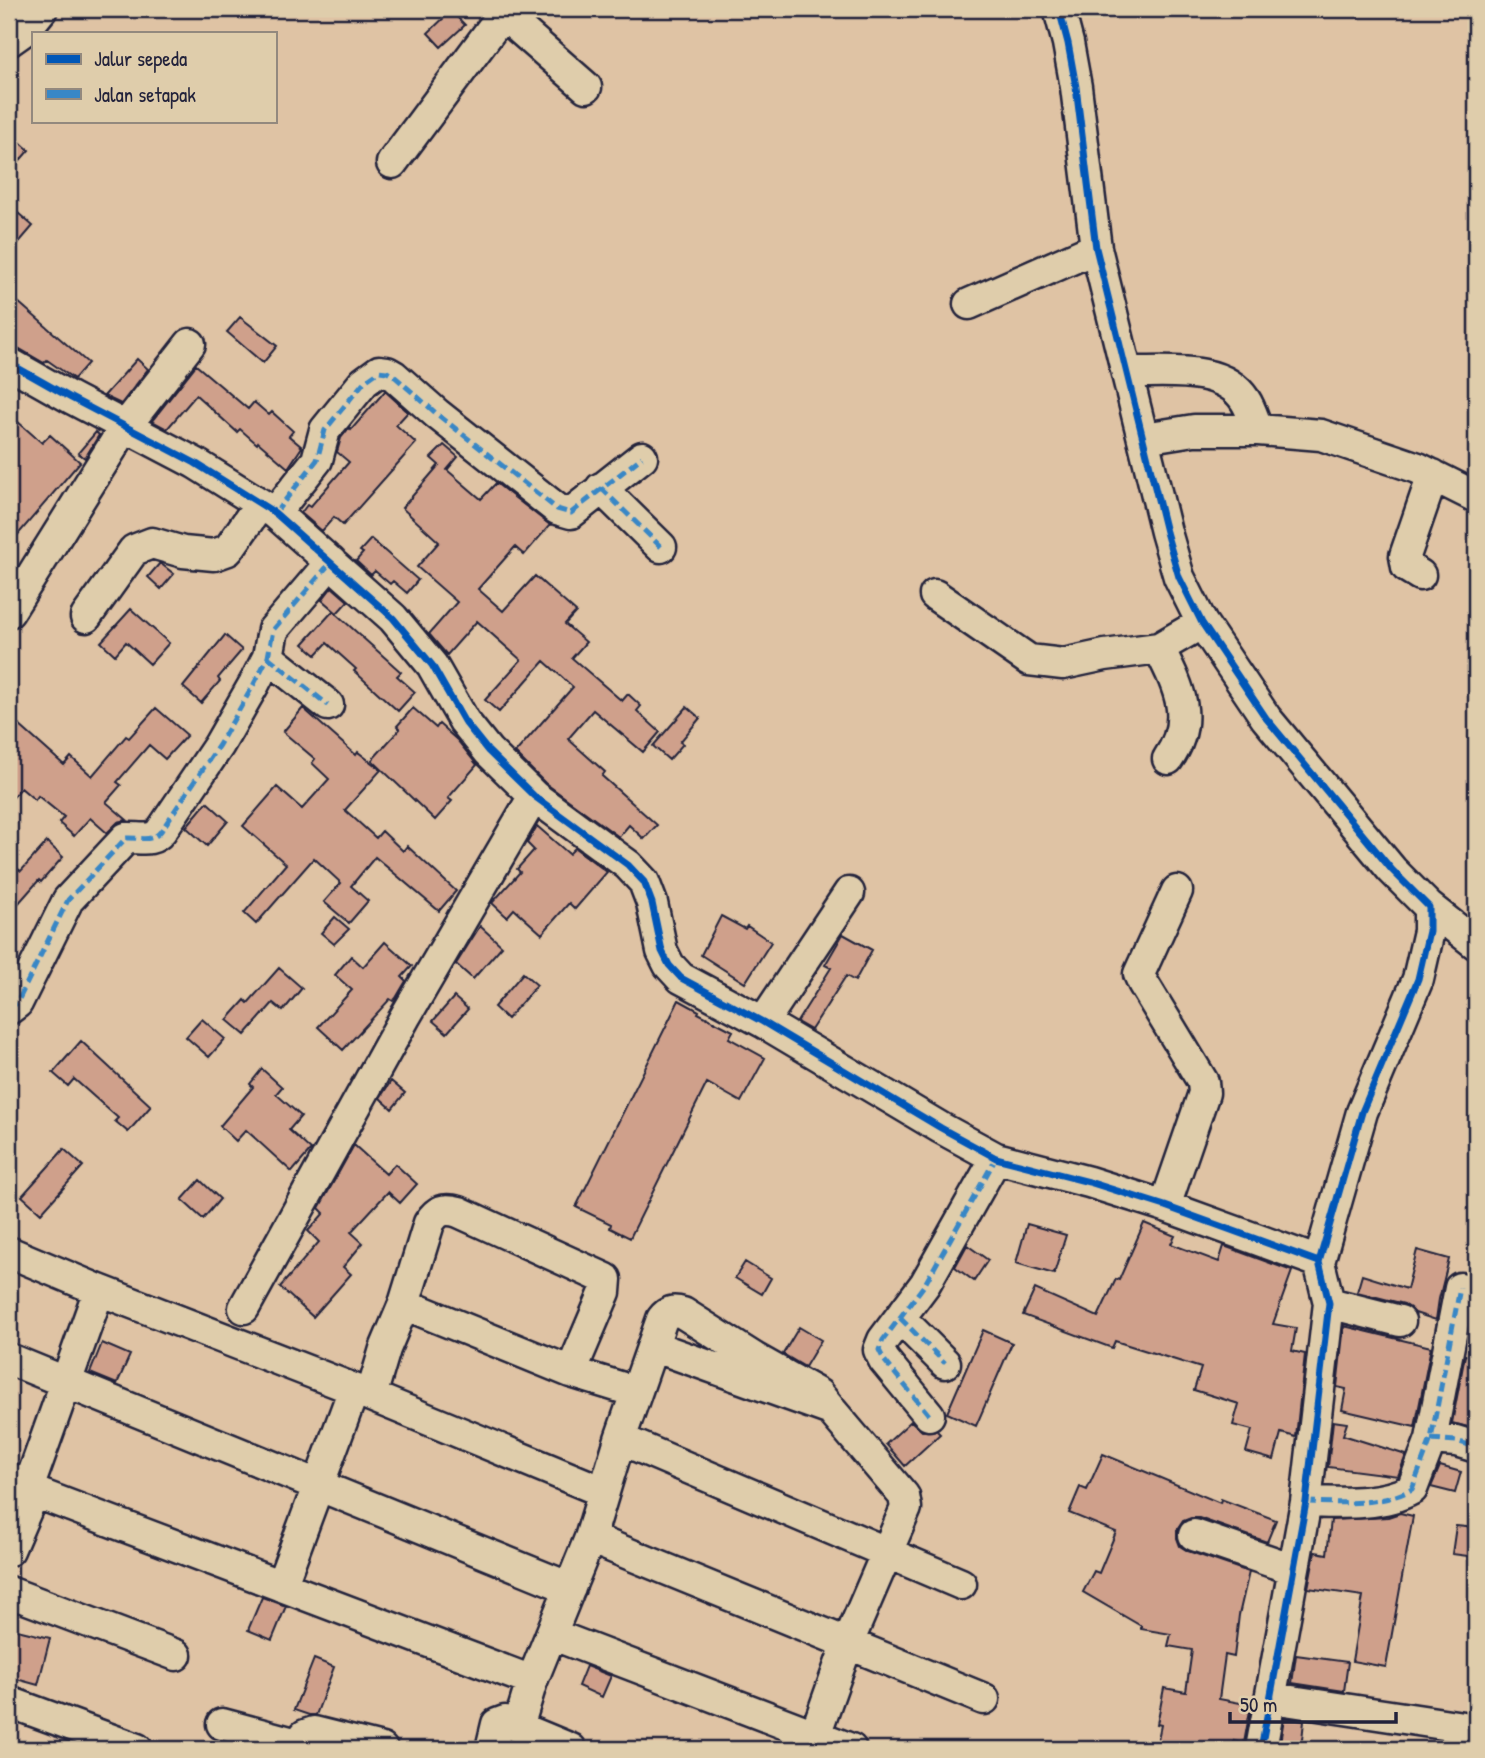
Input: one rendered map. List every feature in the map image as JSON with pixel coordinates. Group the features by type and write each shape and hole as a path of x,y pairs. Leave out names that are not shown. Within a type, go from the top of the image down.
{"street":[{"path":"9,41 26,29 42,9"},
{"path":"1059,9 1076,87 1096,248 1179,577 1202,623 1266,718 1392,870 1429,907 1476,944"},
{"path":"392,163 500,11 586,87"},
{"path":"969,304 1096,248"},
{"path":"9,612 125,427 190,344"},
{"path":"9,363 195,463 268,509 393,618 432,665 477,738 534,796 628,865 644,881 652,903 662,951 681,978 763,1022 996,1158 1089,1182 1165,1206 1318,1262"},
{"path":"86,617 134,550 152,544 214,555 228,550 317,460 324,430 364,382 380,371 394,376 474,444 561,511 571,513 642,457"},
{"path":"1128,372 1199,374 1227,383 1245,400 1258,430"},
{"path":"1144,438 1194,430 1258,430 1321,435 1418,468 1476,497"},
{"path":"1420,575 1407,567 1405,556 1433,475"},
{"path":"601,488 661,547"},
{"path":"9,1009 17,1003 64,907 80,884 125,838 157,837 219,745 268,657 274,630 331,562"},
{"path":"935,595 1029,660 1063,664 1104,655 1159,648 1202,623"},
{"path":"1159,648 1179,688 1182,705 1181,737 1168,759"},
{"path":"268,657 328,705"},
{"path":"244,1308 405,1017 534,796"},
{"path":"1165,1206 1204,1093 1203,1082 1139,974 1177,891"},
{"path":"763,1022 849,893"},
{"path":"1261,1749 1306,1502 1329,1303 1318,1262 1362,1112 1419,979 1427,940 1429,907"},
{"path":"929,1415 880,1353 883,1340 925,1284 996,1158"},
{"path":"281,1586 318,1486 404,1304 434,1214 441,1210 459,1212 606,1279 605,1292 571,1371"},
{"path":"9,1252 99,1290 362,1392 604,1492"},
{"path":"1306,1502 1350,1502 1406,1493 1412,1489 1431,1439 1460,1288"},
{"path":"9,1550 24,1485 67,1381 99,1290"},
{"path":"1329,1303 1400,1321"},
{"path":"404,1304 571,1371 636,1392"},
{"path":"518,1727 532,1681 590,1538 620,1438 662,1319 666,1314 675,1311 683,1313 818,1394 905,1500 906,1511 847,1645 813,1743"},
{"path":"900,1318 945,1363"},
{"path":"653,1346 831,1410"},
{"path":"9,1359 570,1588"},
{"path":"620,1438 961,1584"},
{"path":"1431,1439 1456,1441 1476,1447"},
{"path":"24,1485 532,1681"},
{"path":"1194,1535 1293,1569"},
{"path":"590,1538 985,1699"},
{"path":"9,1592 176,1655"},
{"path":"551,1634 813,1743 851,1749"},
{"path":"1272,1698 1476,1729"},
{"path":"9,1702 137,1749"},
{"path":"491,1749 499,1723 505,1721 571,1749"},
{"path":"222,1724 301,1747 305,1735 314,1732 382,1749"}],"building":[{"path":"451,11 465,25 441,47 428,33"},
{"path":"9,132 29,150 9,173"},
{"path":"18,213 33,226 9,254 9,224"},
{"path":"9,294 88,363 74,379 47,360 44,363 18,348 9,346"},
{"path":"240,317 277,346 263,363 227,332"},
{"path":"137,359 148,369 121,404 104,396"},
{"path":"196,365 248,409 254,402 269,415 272,412 293,431 289,436 302,447 288,468 240,429 237,432 196,395 167,429 152,421"},
{"path":"385,391 408,412 396,425 416,443 343,525 334,517 322,531 301,513 307,505 310,507 349,462 337,452 341,438"},
{"path":"9,414 42,443 50,435 80,462 9,545"},
{"path":"96,432 99,435 85,458 78,453"},
{"path":"444,445 458,457 447,470 481,499 496,483 550,525 524,555 515,547 478,589 503,611 535,576 576,612 565,624 586,642 572,658 622,701 628,694 641,706 637,711 660,732 643,752 593,710 568,739 605,772 602,776 657,825 644,839 629,825 619,837 545,783 515,753 573,687 544,661 499,712 485,700 521,660 477,621 447,655 429,634 457,602 417,567 439,542 402,508 439,465 431,458"},
{"path":"371,539 418,580 407,593 393,581 390,584 375,571 371,575 356,561 363,553 360,551"},
{"path":"160,563 174,574 161,589 148,577"},
{"path":"332,587 348,601 337,613 322,600"},
{"path":"131,609 169,643 150,664 126,642 115,655 101,642"},
{"path":"333,611 401,672 397,676 415,692 398,711 327,643 316,655 303,644"},
{"path":"225,635 242,650 201,703 183,687"},
{"path":"687,707 700,718 669,760 653,746"},
{"path":"156,708 187,735 165,759 149,745 117,782 121,785 106,802 127,820 118,822 107,833 90,818 74,836 59,823 64,817 38,796 35,800 21,788 9,802 9,716 64,765 71,757 92,776 126,736 129,738"},
{"path":"303,708 356,755 358,752 381,770 345,810 376,838 382,831 403,851 407,846 456,891 439,911 375,857 351,886 368,901 349,923 324,902 341,883 314,858 256,924 244,913 286,864 243,826 277,787 302,809 329,779 312,763 315,759 283,732"},
{"path":"413,708 436,728 439,724 457,740 477,765 448,798 452,801 435,820 372,760 400,729 397,726"},
{"path":"207,802 228,821 207,846 186,827"},
{"path":"537,826 569,854 575,848 607,872 575,909 569,903 542,934 514,909 507,917 492,903 520,872 517,869 534,850 527,843"},
{"path":"47,842 63,857 9,914 9,880 18,869 21,871"},
{"path":"721,916 745,929 747,926 771,942 745,983 701,955"},
{"path":"335,917 349,929 334,944 321,933"},
{"path":"480,926 502,946 473,979 456,964"},
{"path":"843,934 872,950 855,981 846,976 811,1030 797,1022 831,968 825,965"},
{"path":"385,942 412,966 402,977 406,981 396,998 393,1001 390,999 343,1050 318,1027 352,990 335,975 351,956 363,967"},
{"path":"279,968 302,988 283,1011 273,1003 245,1035 227,1020 245,1000 248,1003"},
{"path":"523,973 537,985 507,1019 494,1007"},
{"path":"454,997 468,1009 447,1033 433,1021"},
{"path":"679,1000 733,1031 729,1038 765,1058 741,1102 707,1083 630,1238 610,1228 611,1224 576,1207"},
{"path":"202,1019 225,1039 209,1057 186,1037"},
{"path":"81,1041 151,1106 128,1132 115,1121 118,1118 74,1079 68,1086 53,1073"},
{"path":"262,1069 282,1087 276,1094 301,1116 289,1130 311,1150 292,1172 246,1130 236,1141 220,1126 253,1087 250,1084"},
{"path":"391,1081 405,1093 392,1109 380,1098"},
{"path":"354,1145 386,1174 395,1164 417,1184 400,1203 388,1192 351,1232 363,1243 343,1267 351,1274 313,1317 280,1287 319,1242 308,1231 324,1213 319,1208"},
{"path":"64,1149 83,1166 41,1213 22,1196"},
{"path":"200,1180 220,1199 203,1219 182,1200"},
{"path":"1144,1223 1175,1236 1171,1244 1219,1262 1224,1246 1292,1271 1273,1324 1296,1328 1292,1351 1305,1354 1296,1437 1281,1433 1274,1460 1246,1452 1252,1430 1233,1425 1239,1404 1194,1390 1201,1368 1115,1341 1112,1348 1023,1315 1035,1289 1098,1317 1116,1279 1119,1280"},
{"path":"1027,1224 1066,1235 1054,1274 1016,1263"},
{"path":"967,1245 988,1260 974,1281 955,1267"},
{"path":"1417,1250 1449,1259 1436,1320 1415,1313 1404,1304 1357,1292 1362,1275 1407,1289"},
{"path":"745,1262 771,1278 762,1294 735,1278"},
{"path":"1474,1310 1476,1311 1476,1332 1470,1330"},
{"path":"1344,1326 1431,1347 1415,1427 1342,1410 1346,1389 1337,1387"},
{"path":"799,1327 821,1340 805,1367 783,1354"},
{"path":"983,1330 1012,1343 976,1426 947,1413"},
{"path":"102,1343 130,1355 117,1384 90,1373"},
{"path":"1465,1355 1476,1357 1476,1429 1452,1423"},
{"path":"911,1421 922,1431 936,1430 940,1434 905,1466 886,1444"},
{"path":"1333,1421 1347,1423 1343,1435 1406,1455 1398,1476 1328,1467"},
{"path":"1103,1454 1220,1503 1221,1499 1276,1520 1267,1542 1199,1518 1183,1521 1177,1530 1180,1546 1188,1551 1249,1572 1239,1615 1234,1657 1225,1655 1219,1699 1251,1705 1244,1743 1234,1741 1233,1749 1156,1749 1161,1725 1157,1724 1164,1688 1186,1692 1192,1650 1168,1646 1171,1634 1141,1629 1141,1626 1083,1592 1094,1571 1099,1573 1116,1532 1069,1513 1080,1487 1087,1490"},
{"path":"1440,1466 1461,1472 1455,1493 1431,1487"},
{"path":"1400,1513 1413,1516 1386,1667 1352,1661 1363,1596 1308,1588 1315,1552 1327,1554 1331,1520 1388,1517"},
{"path":"1456,1526 1476,1528 1476,1557 1452,1554"},
{"path":"262,1597 286,1606 272,1640 248,1630"},
{"path":"9,1628 50,1638 38,1685 9,1677"},
{"path":"1296,1655 1348,1662 1344,1691 1292,1683"},
{"path":"314,1659 334,1667 316,1715 309,1715 294,1710"},
{"path":"586,1666 611,1676 602,1697 578,1686"},
{"path":"1284,1718 1304,1721 1301,1749 1279,1749"}],"marked path":[{"path":"275,513 317,460 325,430 364,382 379,371 394,376 437,414 557,509 571,513 642,457"},
{"path":"601,488 661,547"},
{"path":"9,1009 17,1003 68,900 126,838 149,838 161,831 219,745 254,684 268,657 273,630 331,562"},
{"path":"268,657 328,705"},
{"path":"929,1415 884,1360 879,1350 883,1340 925,1284 996,1158"},
{"path":"1306,1502 1374,1501 1412,1489 1431,1439 1460,1288"},
{"path":"900,1318 945,1363"},
{"path":"1431,1439 1456,1441 1476,1447"}],"cycle path":[{"path":"1059,9 1076,87 1096,248 1179,577 1202,623 1266,718 1392,870 1429,907 1429,931 1418,979 1362,1112 1319,1262 1329,1303 1306,1502 1261,1749"},
{"path":"9,363 195,463 275,513 393,618 432,665 464,721 488,751 534,796 628,865 644,882 652,903 662,951 669,965 681,978 763,1022 996,1158 1089,1182 1165,1206 1319,1262"}]}
